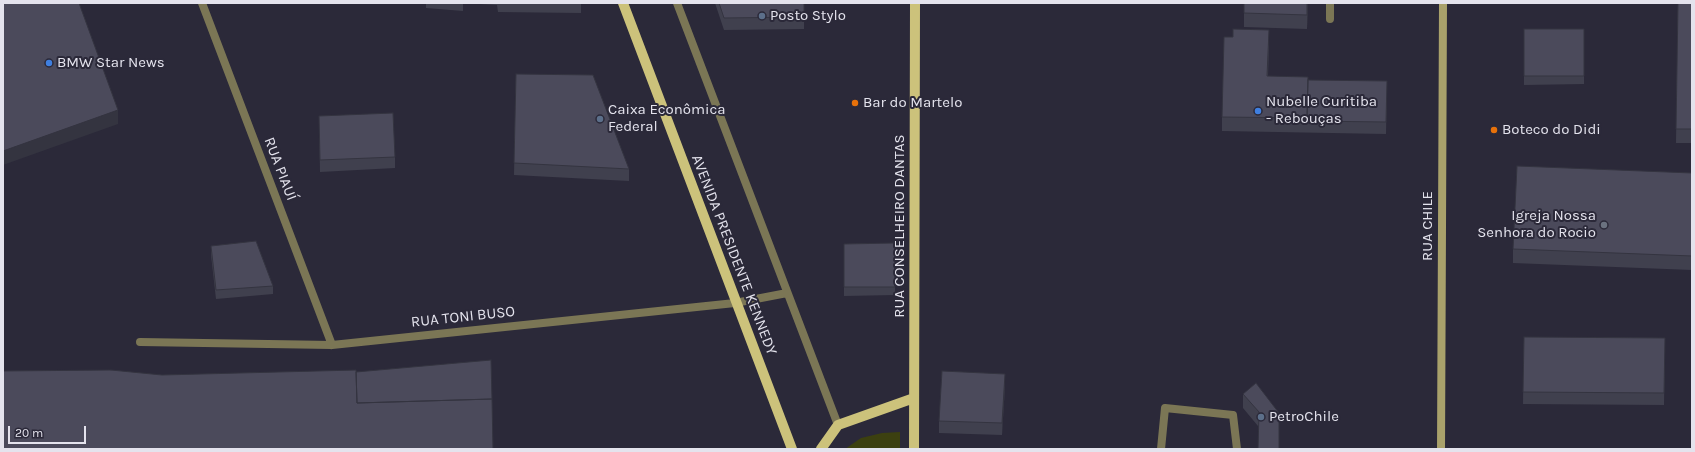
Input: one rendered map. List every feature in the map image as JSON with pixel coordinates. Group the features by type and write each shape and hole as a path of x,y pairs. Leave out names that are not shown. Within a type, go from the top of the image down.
{"main road":[{"name":"AVENIDA PRESIDENTE KENNEDY","path":"623,3 792,449"},
{"name":"RUA CONSELHEIRO DANTAS","path":"914,449 915,3"},
{"name":"RUA CHILE","path":"1441,449 1443,3"},
{"path":"821,449 838,425 914,398"}],"street":[{"name":"RUA PIAUÍ","path":"202,3 332,345"},
{"path":"677,3 838,425"},
{"path":"1330,3 1330,19"},
{"name":"RUA TONI BUSO","path":"140,342 332,345 736,303 787,293"},
{"path":"1161,449 1165,408 1233,415 1237,449"}],"green space":[{"path":"900,432 900,449 845,449 861,438 882,433"}],"building":[{"name":"BMW Star News","path":"3,3 79,3 118,110 3,151"},
{"path":"719,3 804,3 804,17 724,18"},
{"path":"1244,3 1307,3 1307,15 1244,13"},
{"path":"1678,3 1692,3 1692,129 1676,129"},
{"path":"1233,29 1269,30 1267,76 1308,77 1307,118 1222,117 1224,37 1233,37"},
{"path":"1524,29 1584,29 1584,76 1524,76"},
{"path":"516,74 593,75 629,169 514,163"},
{"path":"1308,80 1387,81 1386,122 1307,121"},
{"path":"393,113 395,157 320,160 319,116"},
{"name":"Igreja Nossa Senhora do Rocio","path":"1517,166 1692,173 1692,256 1513,249"},
{"path":"256,241 273,286 216,290 211,246"},
{"path":"895,243 895,287 844,287 844,244"},
{"path":"1524,337 1665,338 1664,393 1523,392"},
{"path":"491,360 492,399 357,403 356,372"},
{"path":"111,370 162,375 356,370 357,403 492,399 493,449 3,449 3,371"},
{"path":"942,371 1005,374 1002,423 939,421"},
{"name":"PetroChile","path":"1256,383 1279,413 1279,449 1258,449 1259,412 1243,394"}],"place":[{"name":"Posto Stylo","path":"762,16"},
{"name":"BMW Star News","path":"49,63"},
{"name":"Bar do Martelo","path":"855,103"},
{"name":"Nubelle Curitiba - Rebouças","path":"1258,111"},
{"name":"Caixa Econômica Federal","path":"600,119"},
{"name":"Boteco do Didi","path":"1494,130"},
{"name":"Igreja Nossa Senhora do Rocio","path":"1604,225"},
{"name":"PetroChile","path":"1261,417"}]}
